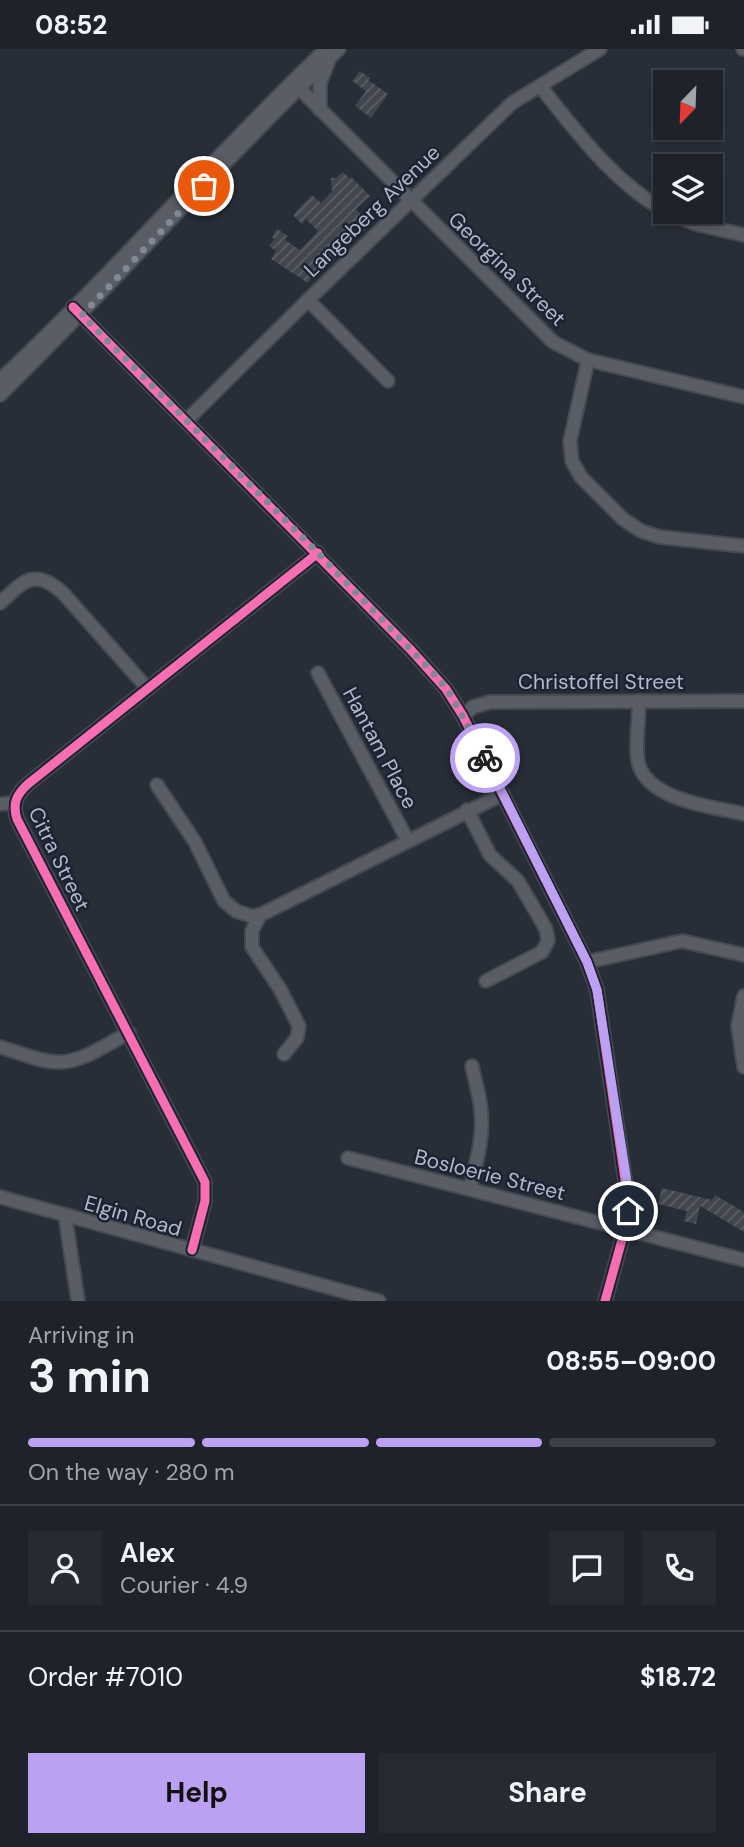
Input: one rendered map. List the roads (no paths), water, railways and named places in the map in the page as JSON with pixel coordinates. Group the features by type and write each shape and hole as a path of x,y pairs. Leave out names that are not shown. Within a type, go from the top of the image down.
{"street":[{"name":"Langeberg Avenue","path":"187,420 307,300 512,103 600,49"},
{"path":"0,395 77,311 247,139 296,85 332,52"},
{"path":"320,110 320,83 332,52"},
{"name":"Georgina Street","path":"296,85 553,342 587,360 744,397"},
{"path":"540,86 604,161 640,196 653,204"},
{"path":"695,224 744,235"},
{"path":"307,300 388,381"},
{"path":"0,380 77,311"},
{"path":"77,311 439,679 463,716 587,962 597,990 628,1188 625,1229 605,1301"},
{"path":"587,360 570,442 572,461 581,477 623,519 641,531 660,537 744,546"},
{"name":"Citra Street","path":"192,1250 205,1201 205,1182 17,819 14,803 28,784 318,553"},
{"path":"0,603 28,579 49,582 63,593 147,688"},
{"name":"Hantam Place","path":"318,673 408,841"},
{"path":"639,701 638,761 642,772 651,783 662,792 675,797 744,814"},
{"name":"Christoffel Street","path":"463,716 473,707 490,702 744,701"},
{"path":"157,785 195,842 224,901 236,911 251,916 260,915 503,793"},
{"path":"0,804 14,803"},
{"path":"467,810 490,855 521,885 548,941 542,952 486,981"},
{"path":"260,915 252,931 252,947 280,989 299,1026 297,1038 284,1053"},
{"path":"587,962 682,941 744,955"},
{"path":"744,996 738,1026 744,1067"},
{"path":"0,1047 49,1061 65,1062 129,1033"},
{"path":"470,1189 479,1152 482,1123 472,1066"},
{"name":"Bosloerie Street","path":"348,1158 744,1260"},
{"name":"Elgin Road","path":"0,1197 370,1300"},
{"path":"65,1215 78,1301"}]}
